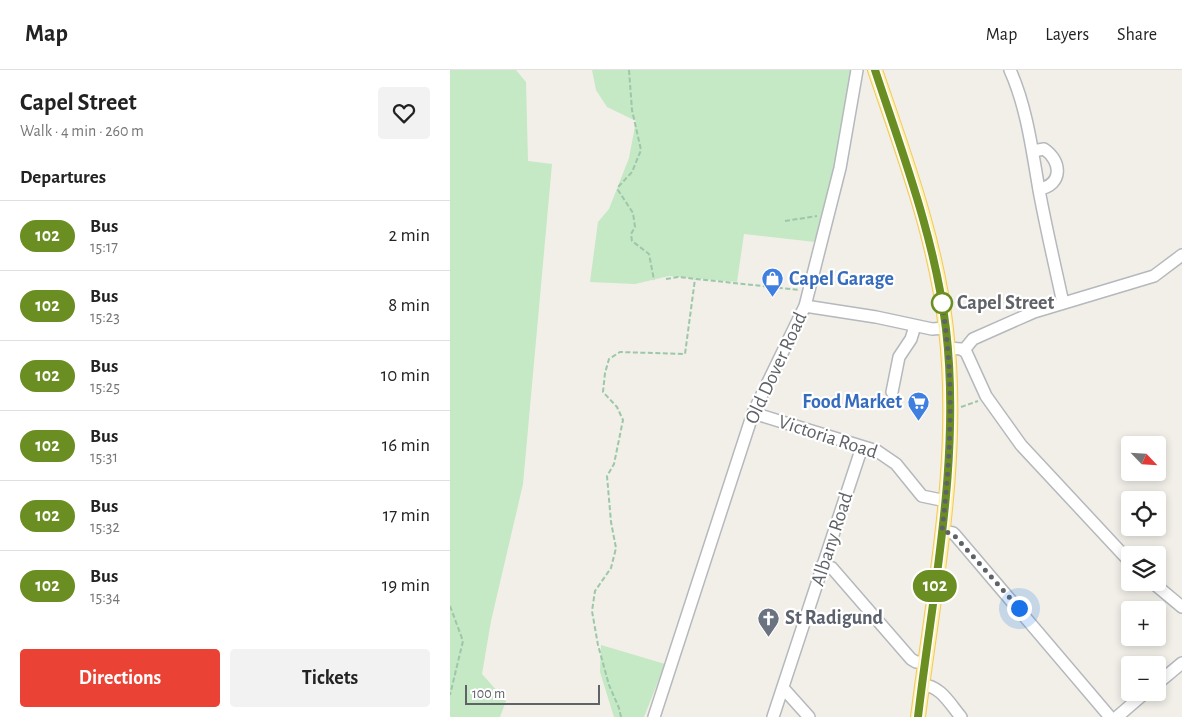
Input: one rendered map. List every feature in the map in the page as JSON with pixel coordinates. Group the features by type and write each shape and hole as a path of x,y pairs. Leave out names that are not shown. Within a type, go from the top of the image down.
{"main road":[{"path":"875,70 914,184 929,236 948,348 951,445 946,501 918,717"}],"street":[{"name":"Old Dover Road","path":"654,717 752,413 805,306 840,168 857,70"},
{"path":"1010,70 1023,107 1033,151 1063,304"},
{"path":"1033,151 1044,149 1052,154 1057,162 1058,171 1053,184 1039,189"},
{"path":"964,350 971,341 1034,312 1154,276 1182,255"},
{"path":"805,306 876,317 936,330 946,328"},
{"path":"892,392 899,357 911,339 915,326"},
{"path":"948,348 964,350"},
{"path":"964,350 986,396 1028,452 1121,552"},
{"name":"Victoria Road","path":"752,413 877,451 892,461 922,496 946,501"},
{"name":"Albany Road","path":"773,717 862,447"},
{"path":"942,531 953,534 1110,717"},
{"path":"823,564 832,568 911,659 916,662 925,662"},
{"path":"1163,591 1182,607"},
{"path":"1166,676 1182,663"},
{"path":"922,685 929,685 938,690 961,717"},
{"path":"783,688 809,717"},
{"path":"1117,717 1136,701"}],"path":[{"path":"629,70 632,110 641,150 632,172 619,186 618,190 633,213 635,227 631,234 632,241 649,254 654,280"},
{"path":"785,221 805,219 830,212"},
{"path":"666,278 678,277 809,291"},
{"path":"621,717 600,653 592,611 595,591 610,568 616,548 611,522 607,476 614,464 623,420 617,407 603,392 604,373 609,359 620,352 629,354 685,354 695,279"},
{"path":"961,407 983,399 986,396"},
{"path":"450,606 463,641 450,694"}],"green space":[{"path":"450,70 516,70 526,82 528,161 552,164 523,484 491,621 482,674 506,701 500,717 450,717"},
{"path":"592,70 851,70 838,150 815,242 744,234 737,282 669,276 635,284 590,282 598,222 609,209 629,158 636,121 607,107 596,90"},
{"path":"601,645 665,664 644,717 614,717 600,672"}],"bus line":[{"name":"102","path":"875,70 922,209 943,309 948,348 951,445 946,501 918,717"}],"place":[{"name":"Capel Garage","path":"773,298"},
{"name":"Capel Street","path":"942,303"},
{"name":"Food Market","path":"918,421"},
{"name":"St Radigund","path":"769,637"}],"route":[{"path":"942,303 941,299 948,348 951,445 942,531 953,534 1019,608"}]}
